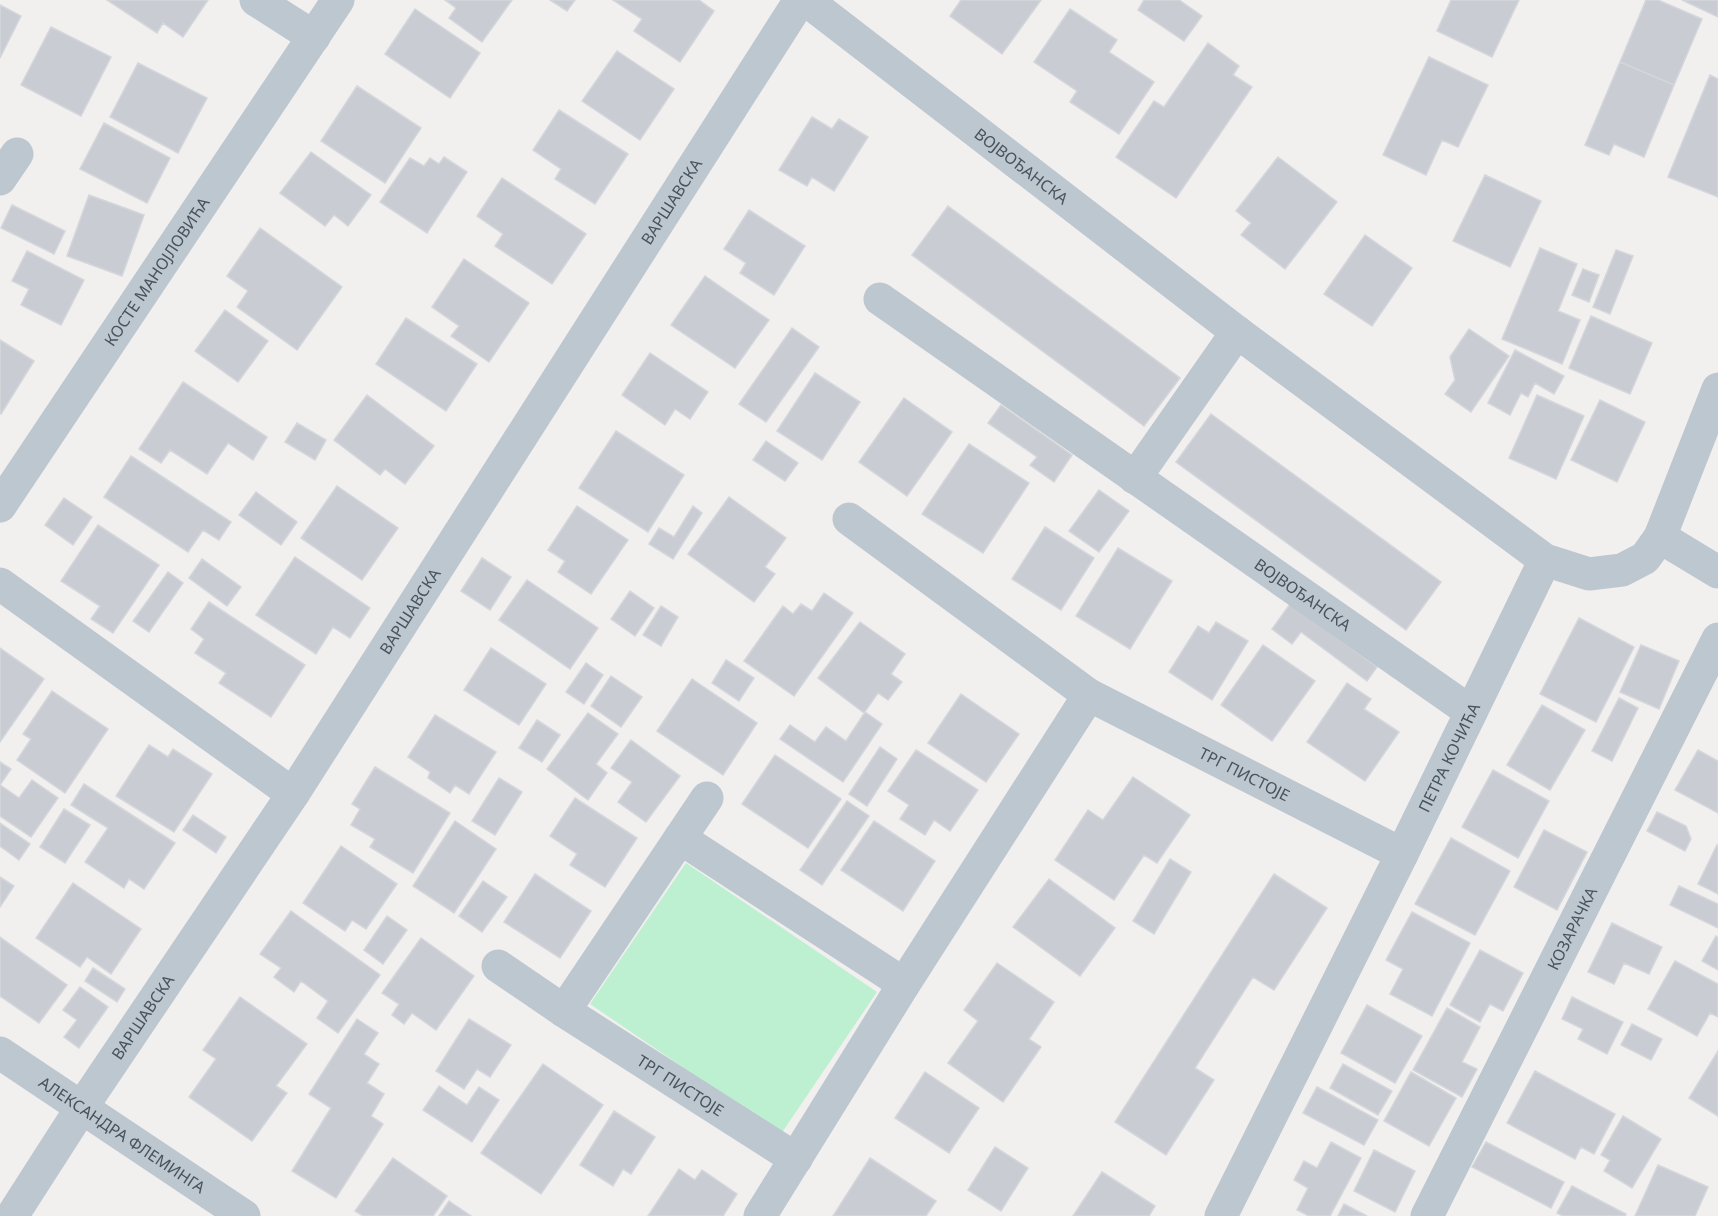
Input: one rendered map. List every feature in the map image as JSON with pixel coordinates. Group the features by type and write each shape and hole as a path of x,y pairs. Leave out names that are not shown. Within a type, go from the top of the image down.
{"street":[{"path":"256,0 314,37"},
{"name":"КОСТЕ МАНОЈЛОВИЋА","path":"0,506 338,0"},
{"name":"ВАРШАВСКА","path":"12,1216 82,1107 292,794 800,0"},
{"name":"ВОЈВОЂАНСКА","path":"806,0 1237,332 1545,560"},
{"name":"ВОЈВОЂАНСКА","path":"880,299 1471,712"},
{"path":"1135,478 1237,332"},
{"path":"1545,560 1589,574 1622,570 1646,558 1660,537 1718,389"},
{"name":"ТРГ ПИСТОЈЕ","path":"849,519 1089,695 1402,854"},
{"path":"1660,537 1718,572"},
{"name":"ПЕТРА КОЧИЋА","path":"1221,1216 1402,854 1545,560"},
{"path":"0,584 292,794"},
{"name":"КОЗАРАЧКА","path":"1427,1216 1718,639"},
{"path":"760,1216 904,984 1089,695"},
{"path":"564,1011 707,798"},
{"path":"680,838 904,984"},
{"name":"ТРГ ПИСТОЈЕ","path":"498,966 564,1011 796,1159"},
{"name":"АЛЕКСАНДРА ФЛЕМИНГА","path":"0,1053 244,1216"}],"green space":[{"path":"686,863 877,992 781,1134 590,1004"}],"building":[{"path":"107,0 208,0 183,37 163,23 157,33"},
{"path":"445,0 512,0 482,42 449,18 456,8"},
{"path":"550,0 575,0 567,11"},
{"path":"613,0 699,0 714,11 680,62 634,31 642,19"},
{"path":"961,0 1041,0 1002,54 950,16"},
{"path":"1144,0 1179,0 1202,16 1184,41 1138,10"},
{"path":"1451,0 1519,0 1492,57 1437,31"},
{"path":"1646,0 1658,0 1702,19 1674,85 1620,62"},
{"path":"1682,0 1718,0 1718,17"},
{"path":"0,5 21,16 0,58"},
{"path":"415,9 480,53 450,98 385,54"},
{"path":"1070,9 1117,40 1109,52 1154,82 1119,134 1070,102 1077,91 1034,62"},
{"path":"51,27 111,57 81,116 21,85"},
{"path":"1208,43 1239,66 1233,75 1252,87 1176,198 1116,157 1154,101 1164,107"},
{"path":"617,51 674,89 640,140 582,101"},
{"path":"1429,57 1488,85 1458,147 1442,140 1426,175 1383,155"},
{"path":"1620,62 1674,85 1644,157 1614,144 1609,155 1585,145"},
{"path":"138,63 207,98 178,153 110,117"},
{"path":"1710,75 1718,79 1718,197 1668,177"},
{"path":"357,86 421,128 385,183 321,141"},
{"path":"559,110 628,154 595,204 555,179 561,169 533,150"},
{"path":"812,117 832,129 839,119 868,137 834,191 812,177 807,186 779,170"},
{"path":"104,123 170,158 147,203 80,169"},
{"path":"311,152 371,195 348,226 334,215 325,226 280,193"},
{"path":"444,157 467,172 427,233 380,202 410,158 424,166 430,158 439,164"},
{"path":"1278,157 1337,202 1285,269 1241,235 1251,223 1236,211"},
{"path":"1485,175 1541,201 1510,267 1453,241"},
{"path":"502,178 586,234 552,284 495,246 503,234 477,216"},
{"path":"89,195 144,215 122,276 67,256"},
{"path":"12,205 65,231 54,254 1,228"},
{"path":"948,206 1180,378 1144,426 912,255"},
{"path":"749,210 805,246 774,295 740,273 746,263 724,249"},
{"path":"260,228 342,287 297,350 237,307 248,291 227,276"},
{"path":"1365,235 1412,268 1372,326 1324,294"},
{"path":"1540,248 1577,264 1558,311 1580,320 1562,364 1502,339"},
{"path":"1616,250 1633,256 1610,314 1593,307"},
{"path":"27,251 84,280 61,325 21,305 29,289 12,281"},
{"path":"464,259 529,303 489,362 451,336 459,326 432,307"},
{"path":"1583,269 1599,275 1589,302 1572,295"},
{"path":"705,276 769,320 735,368 671,325"},
{"path":"225,310 268,341 238,382 195,351"},
{"path":"1591,316 1652,343 1630,394 1569,368"},
{"path":"406,318 477,364 446,411 376,364"},
{"path":"792,328 819,347 766,422 739,404"},
{"path":"1469,329 1509,356 1471,412 1445,394 1455,380 1450,357"},
{"path":"0,340 34,361 1,414 0,413"},
{"path":"1515,350 1564,376 1554,394 1535,383 1528,397 1521,393 1510,415 1488,403"},
{"path":"650,353 708,392 690,419 675,409 665,425 622,395"},
{"path":"815,373 860,402 822,460 777,431"},
{"path":"183,382 267,437 253,460 228,443 207,474 170,450 161,463 139,449"},
{"path":"367,395 434,446 405,484 385,469 380,475 334,440"},
{"path":"1537,395 1584,416 1556,479 1509,458"},
{"path":"904,398 952,432 907,496 859,462"},
{"path":"1600,400 1645,422 1617,482 1571,460"},
{"path":"1001,405 1072,455 1054,482 1030,465 1037,457 988,423"},
{"path":"1211,414 1441,582 1406,630 1176,462"},
{"path":"297,423 326,440 315,460 285,442"},
{"path":"616,431 684,475 648,532 579,488"},
{"path":"766,441 798,463 785,481 753,460"},
{"path":"969,444 1029,483 983,553 922,514"},
{"path":"131,456 231,522 219,540 203,530 188,552 104,497"},
{"path":"337,486 398,528 362,580 301,538"},
{"path":"1099,490 1129,511 1099,552 1069,531"},
{"path":"256,492 297,522 281,545 239,515"},
{"path":"729,497 786,538 765,567 775,574 754,602 688,554"},
{"path":"64,498 92,517 73,545 45,525"},
{"path":"577,506 628,540 591,594 558,572 565,561 548,550"},
{"path":"693,506 702,513 673,559 649,544 659,528 674,537"},
{"path":"98,525 159,565 113,633 91,619 100,606 61,581"},
{"path":"1045,527 1094,558 1061,610 1012,579"},
{"path":"1118,548 1172,581 1130,649 1076,616"},
{"path":"295,557 370,608 350,638 333,627 316,654 256,615"},
{"path":"482,558 511,577 490,610 461,591"},
{"path":"202,559 241,587 227,606 189,578"},
{"path":"168,572 183,583 149,632 133,621"},
{"path":"527,580 598,628 570,669 499,620"},
{"path":"630,591 654,608 635,636 611,619"},
{"path":"824,593 853,613 794,696 744,661 783,606 793,614 801,604 812,611"},
{"path":"209,602 305,665 271,717 219,683 226,673 195,653 204,639 191,629"},
{"path":"1290,604 1377,667 1367,681 1301,632 1292,644 1272,629"},
{"path":"661,606 678,617 661,646 643,635"},
{"path":"1579,618 1634,647 1596,722 1540,694"},
{"path":"860,622 905,654 891,674 902,682 888,700 878,693 864,713 818,678"},
{"path":"1216,622 1248,641 1212,700 1169,672 1198,626 1209,633"},
{"path":"1263,645 1315,681 1272,741 1221,705"},
{"path":"1641,645 1679,661 1659,709 1620,692"},
{"path":"0,648 44,679 0,742"},
{"path":"491,648 546,684 519,725 464,690"},
{"path":"726,660 754,678 739,701 712,683"},
{"path":"586,663 603,675 584,704 566,692"},
{"path":"611,676 642,697 621,727 591,706"},
{"path":"692,679 757,723 723,775 657,731"},
{"path":"1347,683 1371,699 1364,709 1399,732 1365,781 1307,742"},
{"path":"52,691 108,729 65,793 17,760 31,739 23,734"},
{"path":"961,694 1019,734 986,782 928,743"},
{"path":"1619,698 1638,708 1612,761 1592,751"},
{"path":"1542,705 1585,730 1550,790 1507,765"},
{"path":"865,712 882,724 843,782 780,739 790,725 815,742 826,727 846,741"},
{"path":"588,713 618,734 596,764 607,773 588,800 547,769"},
{"path":"435,715 496,752 469,794 455,785 450,793 428,778 430,772 408,757"},
{"path":"537,720 560,735 542,762 519,748"},
{"path":"631,740 680,776 646,822 618,802 632,782 611,768"},
{"path":"149,745 168,757 173,749 212,774 174,832 116,796"},
{"path":"880,747 897,759 867,806 849,794"},
{"path":"916,750 978,790 950,831 934,820 925,835 900,819 909,805 888,791"},
{"path":"1698,750 1718,761 1718,813 1675,790"},
{"path":"775,755 841,799 808,848 742,804"},
{"path":"0,762 11,769 0,785"},
{"path":"375,767 450,813 413,873 370,847 375,839 351,825 360,809 352,804"},
{"path":"1493,770 1549,801 1518,858 1462,827"},
{"path":"1133,777 1190,815 1157,863 1144,855 1114,900 1055,860 1088,810 1103,820"},
{"path":"499,778 522,792 495,835 472,821"},
{"path":"32,780 58,798 31,837 0,816 0,785 19,798"},
{"path":"84,784 175,843 144,889 129,879 124,888 85,862 108,828 71,805"},
{"path":"575,798 637,838 605,887 570,865 577,854 550,836"},
{"path":"847,801 869,816 822,885 800,870"},
{"path":"64,809 90,825 65,863 40,847"},
{"path":"1657,812 1686,826 1691,839 1685,851 1647,831"},
{"path":"193,815 226,837 216,853 183,830"},
{"path":"455,821 496,849 454,913 413,886"},
{"path":"874,821 935,861 903,911 841,870"},
{"path":"0,823 30,844 19,860 0,846"},
{"path":"1544,830 1587,852 1557,910 1514,887"},
{"path":"1451,838 1510,871 1475,935 1415,904"},
{"path":"341,846 397,884 366,929 352,920 345,931 303,903"},
{"path":"1718,846 1718,894 1698,884"},
{"path":"1170,859 1191,872 1154,934 1133,921"},
{"path":"535,874 591,911 560,958 504,922"},
{"path":"1274,874 1327,908 1274,990 1253,977 1195,1068 1214,1080 1166,1155 1115,1122"},
{"path":"0,877 14,886 0,907"},
{"path":"1049,879 1115,928 1080,976 1013,927"},
{"path":"483,881 507,897 482,932 459,916"},
{"path":"73,883 141,929 111,974 87,957 80,967 36,938"},
{"path":"1679,886 1718,904 1718,928 1670,905"},
{"path":"291,911 380,975 338,1033 317,1018 328,1001 301,981 294,992 274,977 281,968 260,954"},
{"path":"1412,912 1470,943 1432,1016 1390,994 1403,969 1386,960"},
{"path":"387,916 407,930 383,964 364,950"},
{"path":"1612,923 1662,947 1649,974 1624,963 1614,984 1588,972"},
{"path":"1716,936 1718,938 1718,970 1702,961"},
{"path":"0,937 67,985 39,1023 0,996"},
{"path":"421,938 474,976 436,1030 412,1013 404,1024 392,1015 399,1004 382,993"},
{"path":"1480,950 1523,973 1503,1011 1490,1004 1480,1022 1450,1005"},
{"path":"1675,961 1718,984 1718,1017 1710,1013 1697,1036 1648,1009"},
{"path":"997,963 1054,1002 1029,1039 1041,1047 1003,1102 948,1063 978,1021 964,1010"},
{"path":"93,968 125,989 117,1002 85,981"},
{"path":"80,987 108,1007 79,1048 64,1037 77,1020 63,1010"},
{"path":"240,997 307,1044 276,1086 287,1093 252,1141 189,1097 216,1059 203,1050"},
{"path":"1572,997 1623,1022 1607,1054 1578,1039 1583,1029 1562,1019"},
{"path":"1367,1005 1422,1036 1395,1083 1341,1053"},
{"path":"1447,1008 1480,1027 1462,1062 1477,1069 1462,1097 1413,1070"},
{"path":"357,1019 378,1033 364,1054 379,1064 367,1083 384,1094 371,1116 383,1124 336,1198 292,1171 331,1108 309,1094"},
{"path":"469,1019 511,1045 490,1077 477,1069 464,1089 436,1071"},
{"path":"1632,1024 1662,1039 1651,1060 1621,1045"},
{"path":"1718,1051 1718,1116 1689,1098"},
{"path":"543,1064 603,1105 541,1194 481,1153"},
{"path":"1343,1064 1392,1091 1378,1115 1330,1088"},
{"path":"1535,1071 1615,1114 1594,1154 1581,1147 1575,1159 1507,1123"},
{"path":"925,1072 979,1108 949,1153 895,1118"},
{"path":"1411,1072 1456,1098 1429,1146 1384,1121"},
{"path":"439,1086 467,1105 479,1087 499,1100 472,1142 423,1110"},
{"path":"1317,1087 1378,1120 1364,1145 1303,1113"},
{"path":"614,1111 655,1137 631,1174 623,1169 613,1186 580,1165"},
{"path":"1623,1116 1661,1139 1632,1188 1604,1171 1610,1160 1601,1155"},
{"path":"1331,1142 1361,1158 1330,1216 1309,1216 1297,1210 1308,1188 1294,1180 1304,1161 1317,1168"},
{"path":"1486,1142 1564,1182 1551,1208 1472,1167"},
{"path":"995,1147 1028,1168 1001,1211 968,1190"},
{"path":"1374,1150 1415,1171 1395,1212 1354,1191"},
{"path":"393,1158 447,1196 433,1216 363,1216 355,1211"},
{"path":"870,1158 936,1201 926,1216 833,1216"},
{"path":"1658,1165 1708,1187 1695,1216 1635,1216"},
{"path":"679,1169 695,1180 702,1170 737,1194 723,1216 648,1216"},
{"path":"1102,1172 1155,1206 1149,1216 1073,1216"},
{"path":"1572,1186 1626,1214 1625,1216 1563,1216 1557,1213"},
{"path":"449,1201 471,1216 439,1216"},
{"path":"1344,1204 1367,1216 1338,1216"}]}
